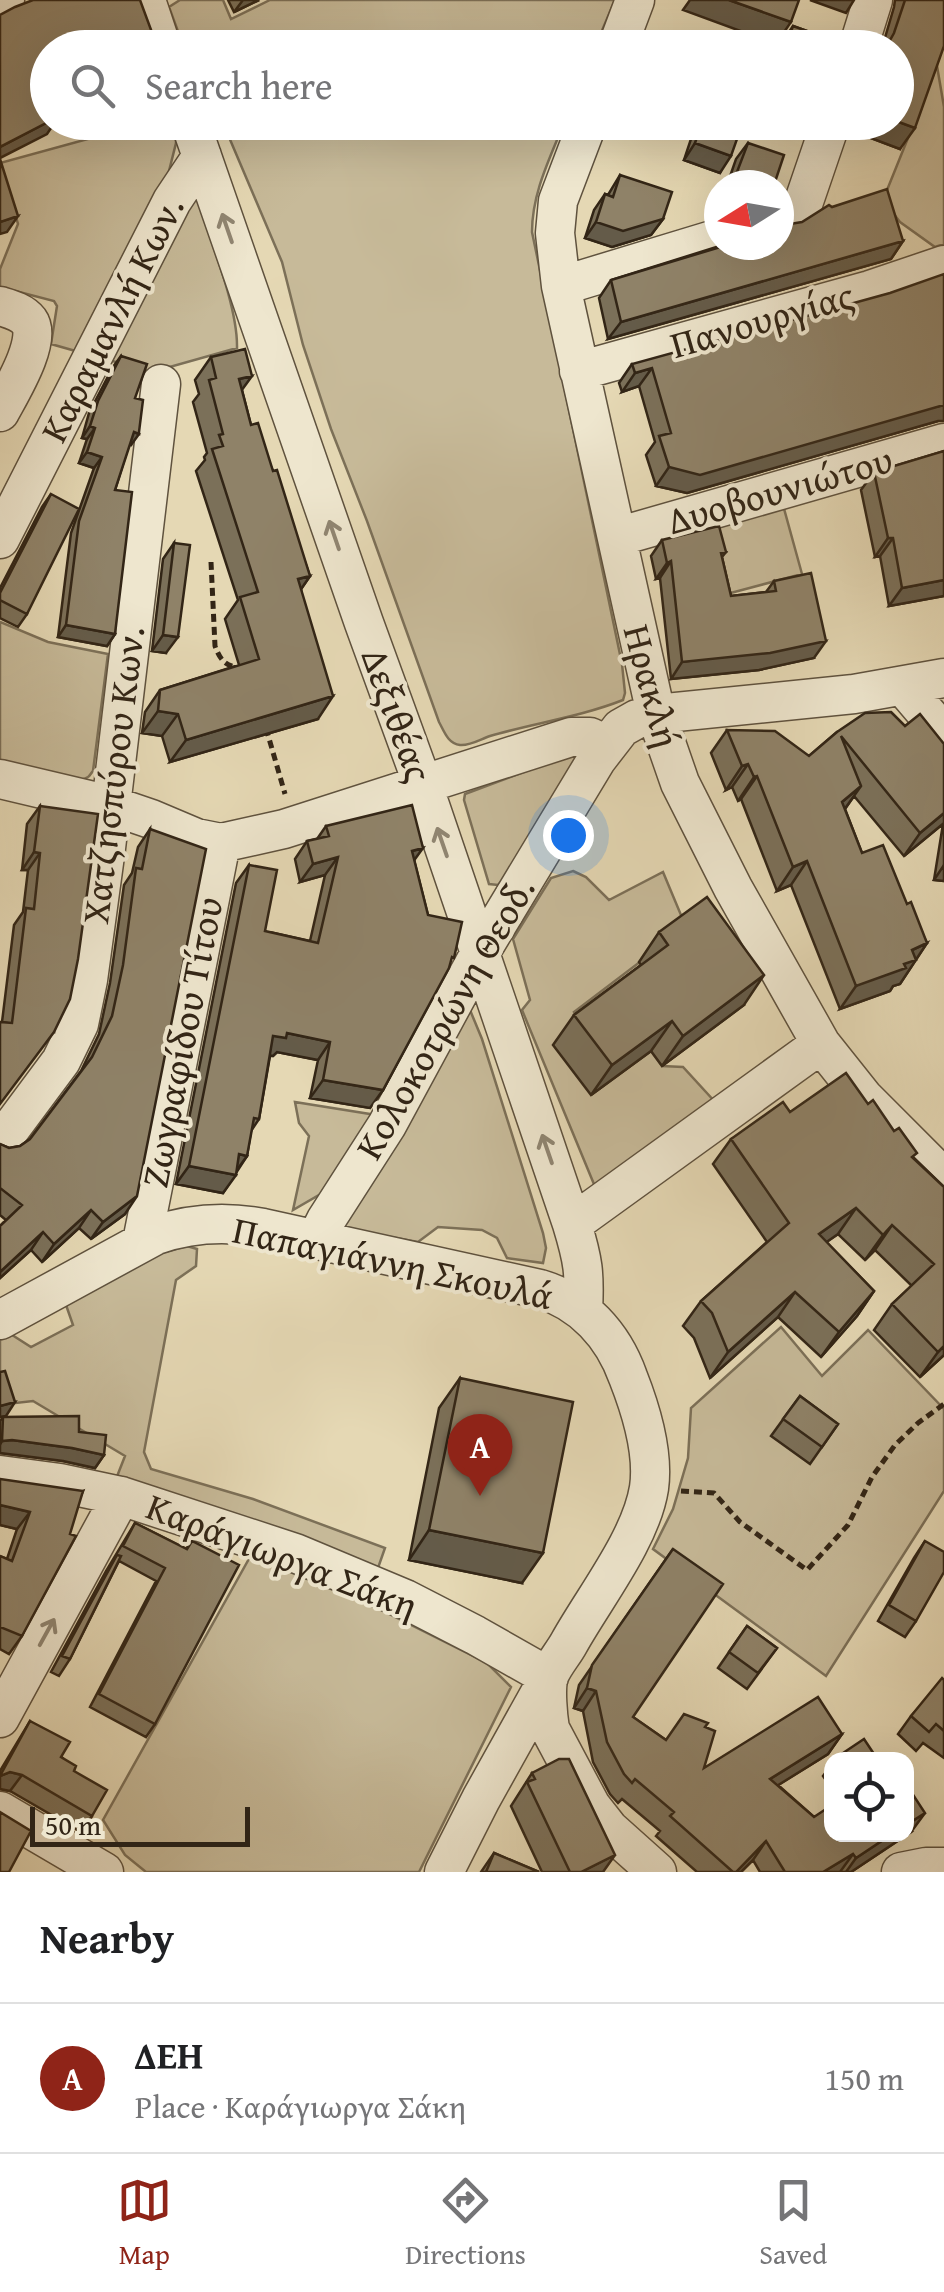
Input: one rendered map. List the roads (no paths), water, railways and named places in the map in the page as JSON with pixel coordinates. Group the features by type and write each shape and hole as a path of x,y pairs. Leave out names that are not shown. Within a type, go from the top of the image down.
{"street":[{"path":"146,0 156,30"},
{"path":"624,30 635,0"},
{"path":"864,30 873,0"},
{"name":"Καραμανλή Κων.","path":"0,540 172,201 196,140"},
{"name":"Δεξιθέας","path":"196,140 423,784 572,1224 583,1259 583,1311"},
{"name":"Ηρακλή","path":"581,140 558,201 555,233 561,286 656,714 670,759 700,826 821,1044 864,1098 944,1178"},
{"path":"794,212 802,207 825,140"},
{"path":"561,286 704,243"},
{"name":"Πανουργίας","path":"580,371 870,290 944,265"},
{"name":"Καραμανλή Κων.","path":"0,412 32,345 33,330 15,314"},
{"name":"Χατζησπύρου Κων.","path":"0,1143 61,1061 76,1034 96,922 160,384"},
{"name":"Δυοβουνιώτου","path":"617,537 944,443"},
{"path":"656,714 854,694 944,678"},
{"path":"904,686 944,734"},
{"name":"Κολοκοτρώνη Θεοδ.","path":"316,1240 387,1125 480,952 606,745 628,723 656,714"},
{"path":"0,779 110,806 196,838 222,842 294,826 572,736 606,745"},
{"name":"Ζωγραφίδου Τίτου","path":"142,1242 222,842"},
{"path":"572,1224 821,1044"},
{"name":"Παπαγιάννη Σκουλά","path":"4,1312 142,1242 184,1226 218,1224 247,1225 540,1289 562,1297 596,1322 626,1370 639,1411 648,1453 649,1490 629,1540 481,1798 444,1872"},
{"name":"Καράγιωργα Σάκη","path":"0,1475 121,1496 250,1537 360,1579 436,1614 549,1677"},
{"path":"0,1718 121,1496"},
{"path":"549,1677 550,1730 591,1806 608,1828 620,1858 657,1872"},
{"path":"0,1811 104,1872"},
{"path":"900,1872 926,1866 944,1867"}],"place":[{"name":"ΔΕΗ","path":"480,1496"}]}
